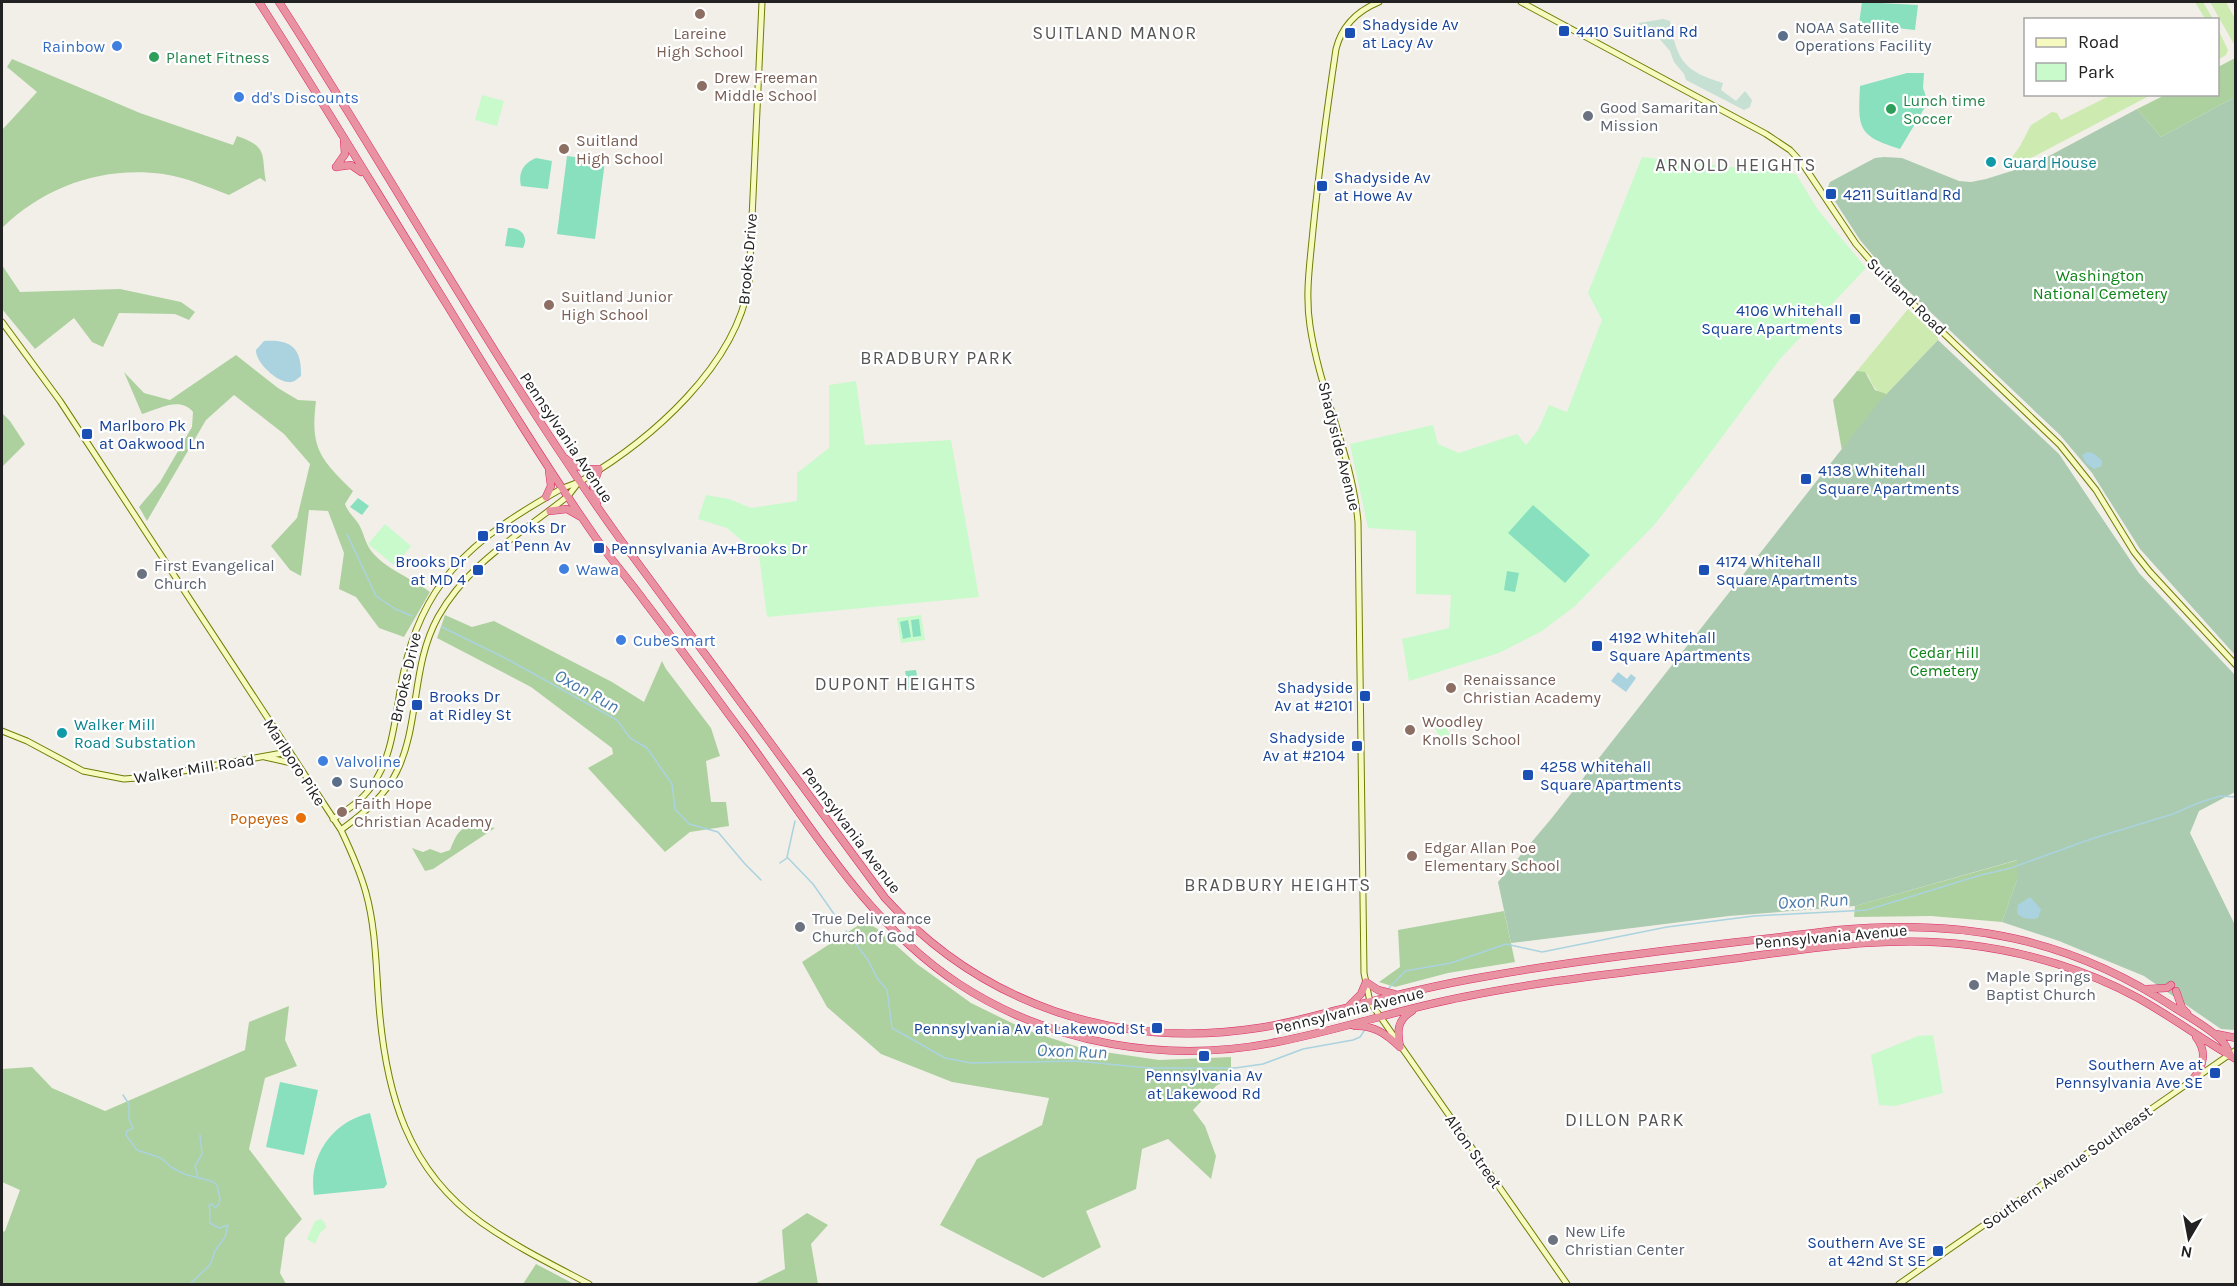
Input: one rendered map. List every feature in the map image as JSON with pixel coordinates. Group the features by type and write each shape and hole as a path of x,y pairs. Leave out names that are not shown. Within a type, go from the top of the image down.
{"highway":[{"name":"Pennsylvania Avenue","path":"259,2 548,466 598,541 861,894 899,937 933,965 985,999 1022,1017 1093,1041 1154,1050 1207,1052 1256,1046 1308,1035 1469,995 1570,980 1889,942 1944,943 1997,950 2050,963 2103,982 2140,999 2188,1028 2216,1049 2233,1054"},
{"name":"Pennsylvania Avenue","path":"279,2 511,378 601,513 884,896 922,935 994,985 1037,1005 1086,1021 1139,1032 1187,1035 1274,1026 1396,995 1547,966 1879,926 1930,927 1994,934 2060,951 2108,970 2141,987 2195,1021 2223,1042 2233,1054"},
{"path":"343,137 345,152 336,166 353,165 369,179"},
{"path":"561,455 577,467 587,470 599,469 593,490 601,513"},
{"path":"546,497 551,485 548,466"},
{"path":"550,511 567,509 585,520"},
{"path":"2103,982 2108,970"},
{"path":"1348,1007 1361,994 1366,982 1378,990 1396,995"},
{"path":"2141,987 2174,988 2182,1008 2195,1021"},
{"path":"1400,1047 1397,1035 1401,1020 1410,1012 1428,1005"},
{"path":"1308,1035 1352,1027 1366,1027 1383,1032 1400,1047"},
{"path":"2188,1028 2198,1040 2203,1053 2200,1069 2193,1079"},
{"path":"2211,1033 2235,1038"}],"street":[{"name":"Brooks Drive","path":"333,819 360,800 379,774 389,748 406,659 413,635 436,590 474,548 520,513 599,469 674,411 690,394 724,346 743,312 749,283 762,2"},
{"name":"Shadyside Avenue","path":"1379,2 1350,20 1338,42 1318,187 1308,286 1308,309 1311,334 1352,481 1358,522 1362,962 1370,1002 1381,1017"},
{"name":"Suitland Road","path":"1521,2 1766,134 1795,155 1866,257 2060,445 2096,490 2134,552 2150,573 2235,665"},
{"name":"Marlboro Pike","path":"2,322 60,401 340,830 355,860 366,894 375,952 384,1062 395,1104 410,1140 422,1160 443,1188 474,1217 517,1245 589,1284"},
{"name":"Brooks Drive","path":"340,830 373,804 397,772 408,734 426,645 438,617 448,602 464,580 486,559 550,511 568,496 579,482"},
{"name":"Walker Mill Road","path":"2,731 83,771 116,778 150,777 288,752"},
{"path":"261,757 296,764"},
{"name":"Alton Street","path":"1381,1017 1567,1284"},
{"name":"Southern Avenue Southeast","path":"1899,1284 2193,1079 2233,1054"}],"green space":[{"path":"1862,2 1918,5 1915,30 1859,24"},
{"path":"2195,2 2203,2 2212,18 2204,18"},
{"path":"2210,2 2226,2 2235,19 2235,46"},
{"path":"1663,19 1670,21 1676,46 1684,62 1699,74 1723,83 1721,90 1736,101 1745,91 1752,100 1750,107 1744,110 1686,80 1674,62 1670,51 1657,36 1639,34 1639,23"},
{"path":"2219,31 2228,50 2226,55 2219,59"},
{"path":"2235,58 2235,97 2161,137 2137,109 2163,96 2219,96 2219,66"},
{"path":"12,59 140,113 233,145 237,136 247,140 259,148 262,153 266,182 260,178 229,195 171,175 141,172 97,176 56,190 19,213 2,228 2,130 37,92 7,67"},
{"name":"Lunch time Soccer","path":"1907,73 1924,73 1923,88 1928,102 1900,149 1875,140 1863,128 1859,112 1860,86"},
{"path":"482,95 504,101 497,126 475,120"},
{"path":"2109,96 2149,96 2033,157 2011,163 2010,160 2031,125 2052,112 2057,113 2061,120"},
{"name":"Washington National Cemetery","path":"2235,97 2235,655 2140,549 2092,473 2060,435 1882,266 1860,240 1827,189 1830,182 1875,158 1884,157 1902,158 1959,181 1971,182 1986,179 2034,164 2137,109 2161,137"},
{"path":"567,156 605,161 595,239 557,234"},
{"path":"1642,157 1796,174 1818,210 1866,268 1780,359 1655,524 1575,606 1542,631 1499,653 1409,681 1402,639 1449,628 1451,595 1416,594 1416,531 1368,528 1350,444 1433,425 1438,444 1459,453 1517,434 1526,445 1538,430 1549,405 1567,412 1602,320 1588,293"},
{"path":"536,158 552,161 548,189 521,186 522,169"},
{"path":"508,228 517,229 523,233 525,244 523,248 505,246"},
{"path":"2,265 20,292 120,289 181,302 195,312 189,320 175,314 119,313 103,347 92,342 74,318 35,349 2,309"},
{"path":"1908,309 1938,337 1938,340 1887,394 1883,393 1875,388 1868,375 1857,371"},
{"name":"Cedar Hill Cemetery","path":"1938,340 2059,454 2139,573 2235,675 2235,792 2199,811 2190,833 2235,925 2235,1030 2221,1029 2144,976 2059,941 2002,922 2017,880 2017,860 1855,906 1729,916 1511,943 1498,882 1551,819 1878,403"},
{"path":"236,355 278,388 298,400 316,401 316,442 325,461 353,491 345,504 360,527 370,549 385,564 430,592 404,637 379,628 356,597 339,589 344,553 328,511 309,510 301,576 290,570 271,546 297,518 310,464 284,434 234,395 206,420 147,521 139,507 160,482 192,427 193,412 188,407 176,404 142,414 124,372 144,393 170,400"},
{"path":"1857,371 1865,372 1875,390 1887,394 1842,451 1833,400"},
{"path":"856,381 865,445 951,440 979,597 767,617 759,555 727,528 698,519 706,495 729,499 751,508 797,501 797,473 829,448 829,385"},
{"path":"2,413 25,444 2,467"},
{"path":"358,498 369,506 362,515 350,507"},
{"path":"1533,505 1590,555 1565,583 1508,533"},
{"path":"385,524 411,546 395,566 368,544"},
{"path":"1507,571 1519,573 1515,592 1504,590"},
{"path":"445,615 472,627 494,621 612,682 644,702 662,661 711,728 720,756 706,761 711,802 726,802 729,826 690,832 665,852 588,768 613,754 612,748 531,687 437,638"},
{"path":"921,615 925,640 901,643 897,618"},
{"path":"919,619 921,636 913,637 911,620"},
{"path":"908,620 911,637 903,639 900,622"},
{"path":"916,670 919,688 908,690 905,671"},
{"path":"1443,722 1453,740 1442,742 1434,726"},
{"path":"476,825 495,828 433,869 425,871 412,848 423,852 430,849 441,853 450,850 461,830"},
{"path":"2018,860 2017,880 2002,922 1931,916 1854,917 1855,906"},
{"path":"1504,911 1515,962 1448,973 1395,987 1379,982 1400,967 1398,930"},
{"path":"865,921 879,930 917,964 971,1003 1024,1029 1084,1049 1159,1060 1231,1057 1231,1077 1216,1086 1193,1110 1205,1126 1216,1156 1211,1179 1168,1139 1142,1149 1136,1189 1086,1211 1101,1247 1043,1278 940,1225 977,1159 1042,1125 1049,1098 952,1082 881,1054 827,1007 802,962"},
{"path":"289,1006 285,1040 297,1066 265,1078 249,1149 302,1219 285,1238 280,1273 286,1284 2,1284 2,1232 5,1231 20,1190 2,1182 2,1069 32,1067 52,1088 105,1111 245,1050 249,1022"},
{"path":"1933,1035 1943,1093 1895,1106 1879,1105 1871,1055 1918,1036"},
{"path":"280,1082 318,1090 304,1155 266,1147"},
{"path":"370,1113 387,1184 384,1188 314,1195 315,1167 326,1143 344,1124"},
{"path":"807,1213 828,1225 811,1244 818,1284 754,1284 785,1269 782,1230"},
{"path":"321,1219 326,1228 320,1233 315,1244 307,1239 315,1221"},
{"path":"536,1264 574,1284 523,1284"}],"water":[{"path":"264,341 281,342 293,347 299,358 301,376 288,382 278,379 268,370 259,360 256,350"},
{"path":"2087,452 2097,456 2102,461 2102,466 2094,469 2086,463 2082,455"},
{"path":"1618,672 1627,679 1631,674 1636,678 1626,692 1611,681"},
{"path":"2030,897 2041,909 2038,918 2021,917 2017,913 2018,905"}],"waterway":[{"name":"Oxon Run","path":"347,534 376,596 395,609 412,616"},
{"name":"Oxon Run","path":"442,627 505,658 617,720 630,738 647,748 672,784 675,809 689,824 718,832 761,880"},
{"name":"Oxon Run","path":"1389,988 1405,971 1451,963 1506,944 1542,952 1667,927 1754,916 1867,910 2011,868 2220,796 2236,797"},
{"name":"Oxon Run","path":"795,821 787,857 813,884 841,924"},
{"name":"Oxon Run","path":"780,863 787,858"},
{"name":"Oxon Run","path":"846,931 887,990 892,1028 945,1058 971,1063 1076,1061 1149,1068 1235,1068 1263,1064 1303,1049 1353,1040 1360,1037 1364,1031"},
{"path":"123,1095 129,1104 129,1119 133,1128 127,1131 126,1135 137,1150 161,1158 184,1174 211,1181 217,1185 220,1199 215,1208 212,1204 209,1205 210,1223 219,1228 228,1225 225,1237 215,1251 210,1265 190,1284"},
{"path":"198,1177 195,1166 202,1154 200,1135"}],"place":[{"name":"Lareine High School","path":"700,14"},
{"name":"4410 Suitland Rd","path":"1564,31"},
{"name":"Shadyside Av at Lacy Av","path":"1350,33"},
{"name":"NOAA Satellite Operations Facility","path":"1783,36"},
{"name":"Rainbow","path":"117,46"},
{"name":"Planet Fitness","path":"154,57"},
{"name":"Drew Freeman Middle School","path":"702,86"},
{"name":"dd's Discounts","path":"239,97"},
{"name":"Lunch time Soccer","path":"1891,109"},
{"name":"Good Samaritan Mission","path":"1588,116"},
{"name":"Suitland High School","path":"564,149"},
{"name":"Guard House","path":"1991,162"},
{"name":"Shadyside Av at Howe Av","path":"1322,186"},
{"name":"4211 Suitland Rd","path":"1831,194"},
{"name":"Suitland Junior High School","path":"549,305"},
{"name":"4106 Whitehall Square Apartments","path":"1855,319"},
{"name":"Marlboro Pk at Oakwood Ln","path":"87,434"},
{"name":"4138 Whitehall Square Apartments","path":"1806,479"},
{"name":"Brooks Dr at Penn Av","path":"483,536"},
{"name":"Pennsylvania Av+Brooks Dr","path":"599,548"},
{"name":"Wawa","path":"564,569"},
{"name":"Brooks Dr at MD 4","path":"478,570"},
{"name":"4174 Whitehall Square Apartments","path":"1704,570"},
{"name":"First Evangelical Church","path":"142,574"},
{"name":"CubeSmart","path":"621,640"},
{"name":"4192 Whitehall Square Apartments","path":"1597,646"},
{"name":"Renaissance Christian Academy","path":"1451,688"},
{"name":"Shadyside Av at #2101","path":"1365,696"},
{"name":"Brooks Dr at Ridley St","path":"417,705"},
{"name":"Woodley Knolls School","path":"1410,730"},
{"name":"Walker Mill Road Substation","path":"62,733"},
{"name":"Shadyside Av at #2104","path":"1357,746"},
{"name":"Valvoline","path":"323,761"},
{"name":"4258 Whitehall Square Apartments","path":"1528,775"},
{"name":"Sunoco","path":"337,782"},
{"name":"Faith Hope Christian Academy","path":"342,812"},
{"name":"Popeyes","path":"301,818"},
{"name":"Edgar Allan Poe Elementary School","path":"1412,856"},
{"name":"True Deliverance Church of God","path":"800,927"},
{"name":"Maple Springs Baptist Church","path":"1974,985"},
{"name":"Pennsylvania Av at Lakewood St","path":"1157,1028"},
{"name":"Pennsylvania Av at Lakewood Rd","path":"1204,1056"},
{"name":"Southern Ave at Pennsylvania Ave SE","path":"2215,1073"},
{"name":"New Life Christian Center","path":"1553,1240"},
{"name":"Southern Ave SE at 42nd St SE","path":"1938,1251"}],"district":[{"name":"SUITLAND MANOR","path":"1115,33"},
{"name":"ARNOLD HEIGHTS","path":"1736,165"},
{"name":"BRADBURY PARK","path":"937,358"},
{"name":"DUPONT HEIGHTS","path":"896,684"},
{"name":"BRADBURY HEIGHTS","path":"1278,885"},
{"name":"DILLON PARK","path":"1625,1120"}]}
